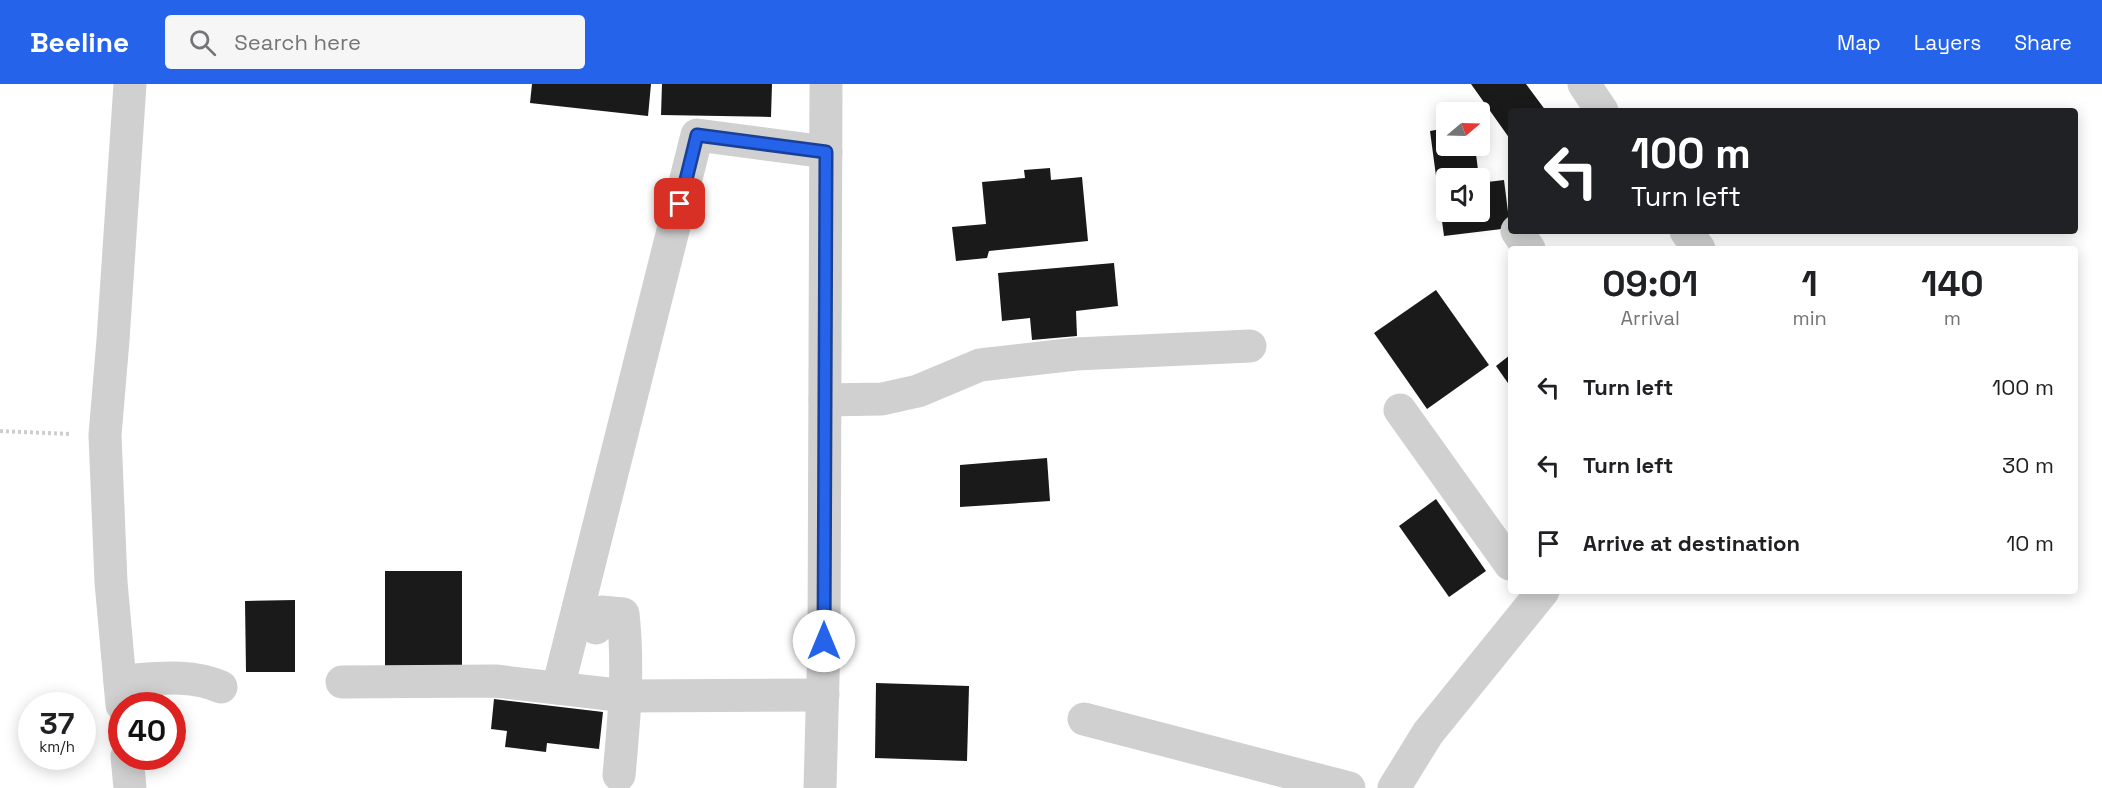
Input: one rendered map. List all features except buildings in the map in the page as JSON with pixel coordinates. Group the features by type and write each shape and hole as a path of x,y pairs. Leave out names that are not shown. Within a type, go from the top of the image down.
{"street":[{"path":"130,84 105,435 111,582 135,686 206,680 221,687"},
{"path":"820,788 823,695 826,84"},
{"path":"1584,84 1600,108"},
{"path":"558,688 697,135 826,152"},
{"path":"825,400 882,399 918,391 980,365 1076,354 1250,346"},
{"path":"1400,410 1508,561"},
{"path":"1394,788 1428,733 1536,594"},
{"path":"596,628 601,612 623,614 627,649 626,696 619,775"},
{"path":"342,681 495,681 626,696 823,695"},
{"path":"1084,719 1349,788"},
{"path":"128,770 130,788"}],"path":[{"path":"0,431 105,435"}],"route":[{"path":"680,204 697,135 826,152 824,641"}]}
